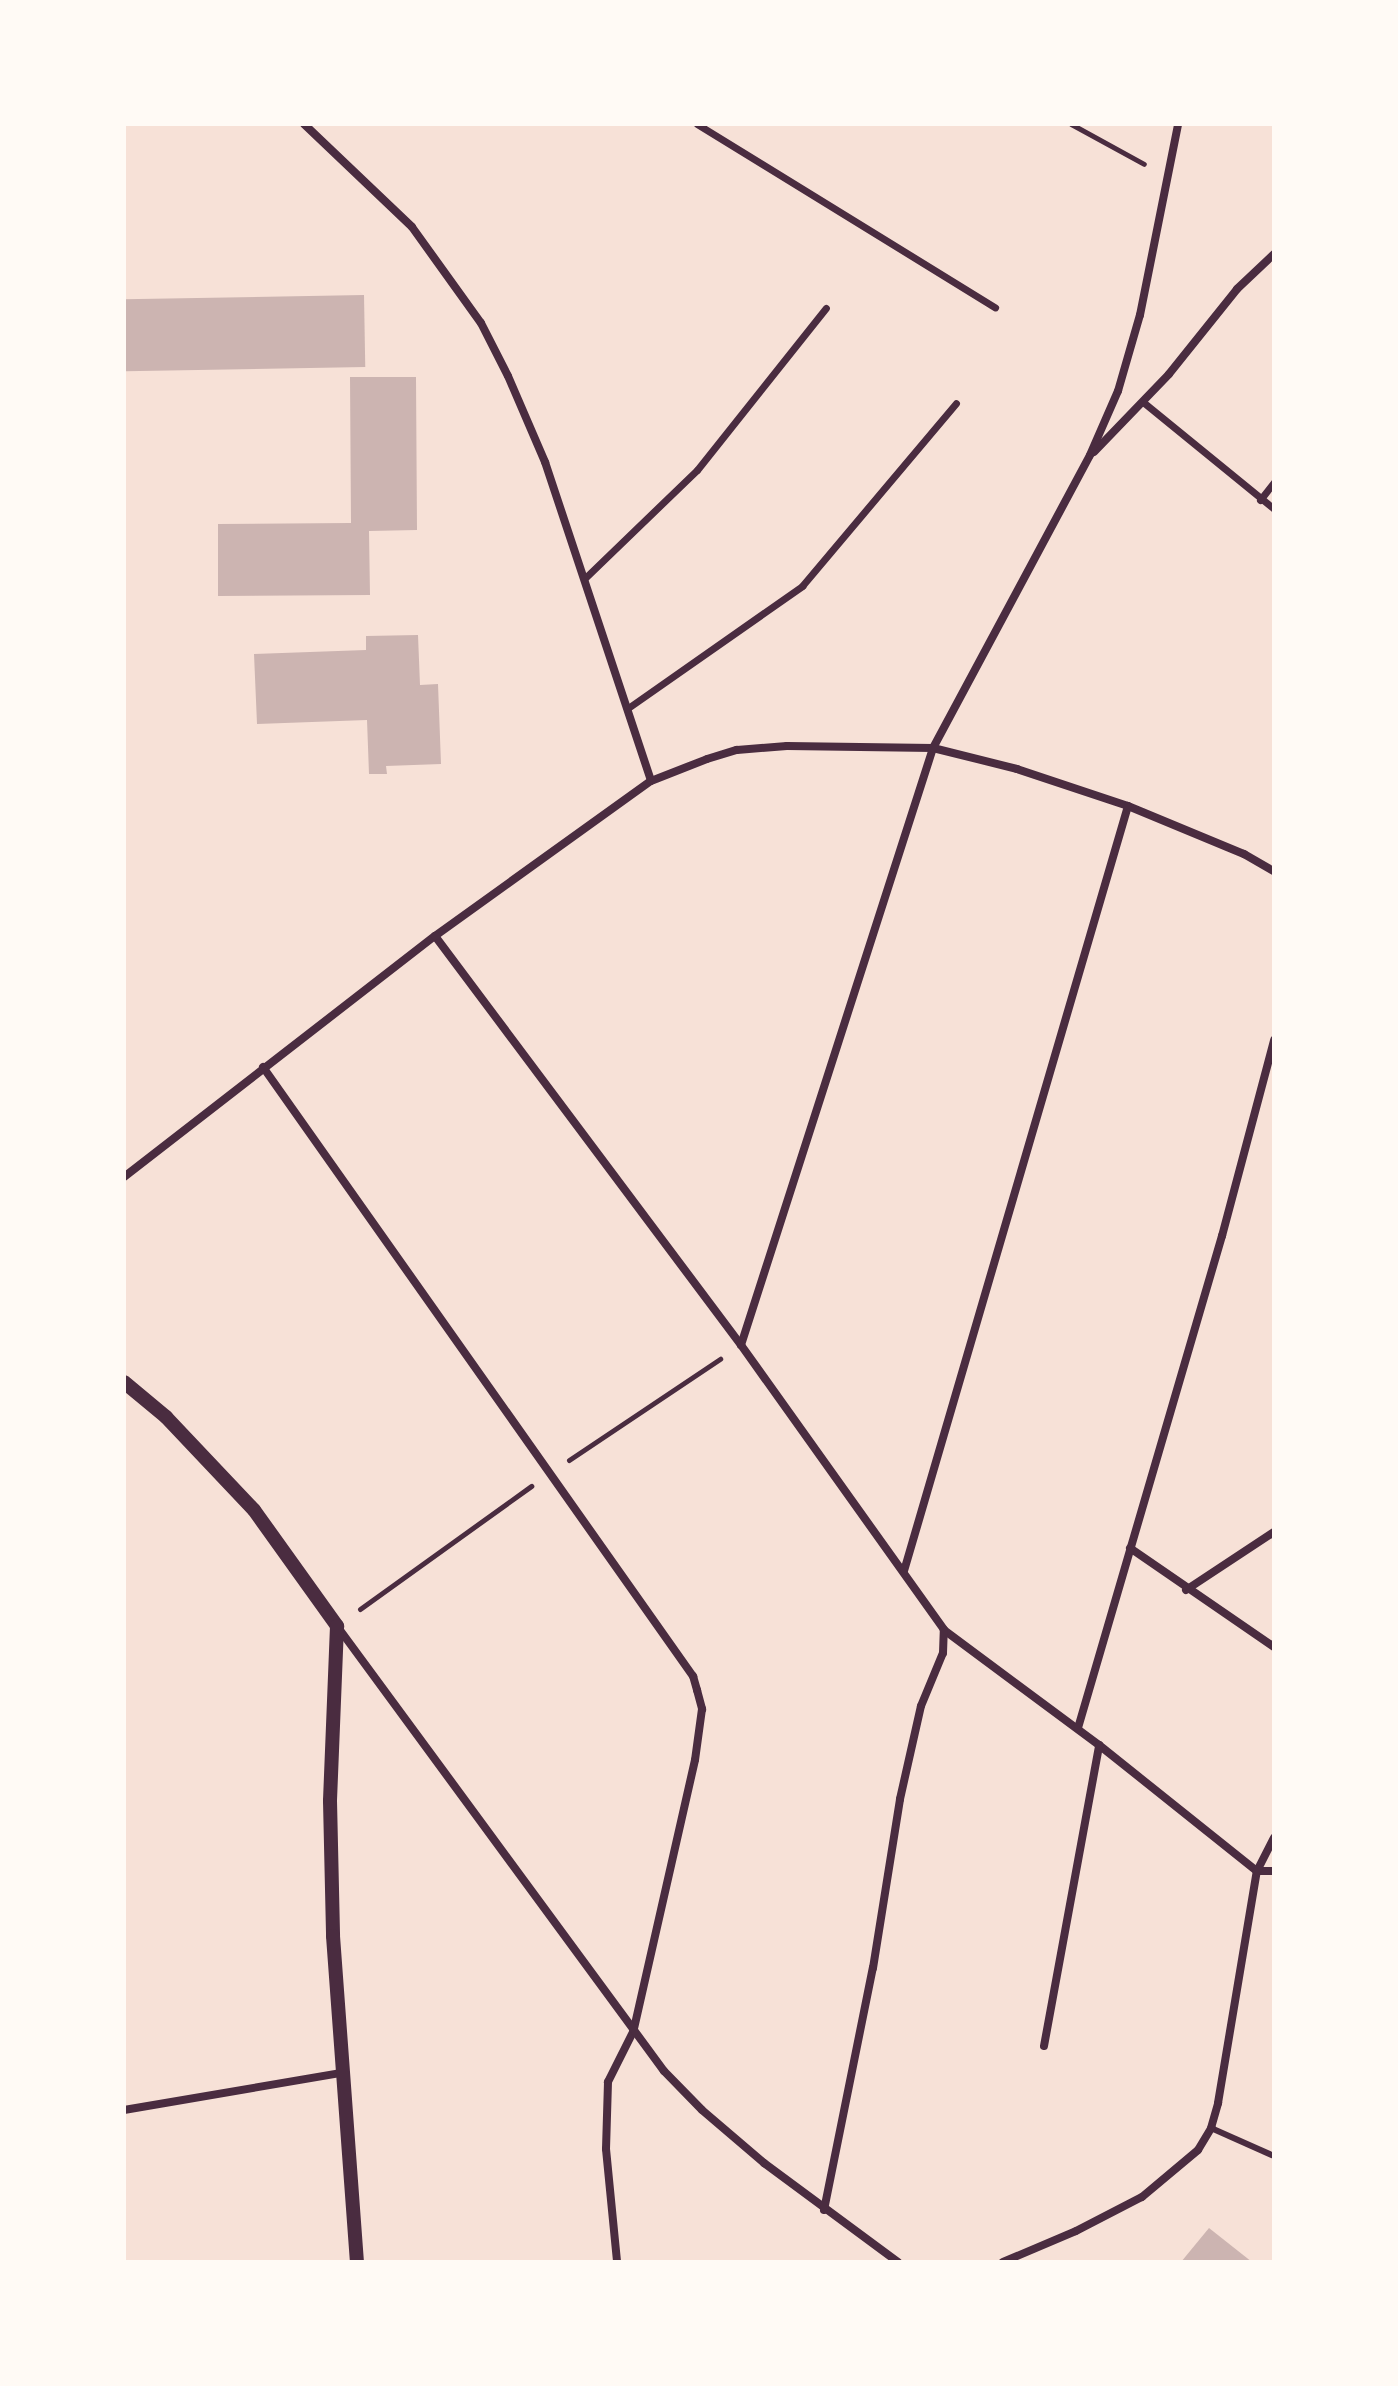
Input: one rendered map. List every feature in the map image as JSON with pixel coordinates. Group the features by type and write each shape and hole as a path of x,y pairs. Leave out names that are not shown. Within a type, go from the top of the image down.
{"street":[{"path":"304,124 412,227 481,323 545,462 651,781"},
{"path":"697,124 995,307"},
{"path":"741,1345 933,748 1090,455 1132,353 1178,124"},
{"path":"1090,455 1143,402 1237,289 1274,254"},
{"path":"584,579 697,470 826,308"},
{"path":"1143,402 1274,509"},
{"path":"628,708 802,586 956,403"},
{"path":"1260,500 1274,482"},
{"path":"124,1177 435,936 651,781 674,770 737,750 849,744 933,748 1017,769 1128,806 1244,854 1274,871"},
{"path":"904,1571 1128,806"},
{"path":"435,936 741,1345 944,1630 1078,1728 1257,1871 1274,1871"},
{"path":"1078,1728 1222,1236 1274,1040"},
{"path":"263,1067 693,1676 702,1709 695,1760 633,2032 608,2082 606,2149 617,2262"},
{"path":"124,1382 166,1417 254,1510 633,2032 702,2110 824,2210 898,2262"},
{"path":"1186,1590 1274,1532"},
{"path":"1130,1548 1186,1590 1274,1647"},
{"path":"337,1626 330,1801 340,2073 357,2262"},
{"path":"824,2210 873,1968 900,1799 921,1706 943,1653 944,1630"},
{"path":"1044,2046 1099,1745"},
{"path":"1003,2262 1076,2231 1142,2197 1198,2150 1211,2128 1257,1871 1274,1838"},
{"path":"124,2110 340,2073"}],"lane":[{"path":"1211,2128 1274,2156"}],"path":[{"path":"1071,124 1166,176"}],"building":[{"path":"364,295 365,367 125,371 124,299"},
{"path":"350,377 416,377 417,530 369,531 370,595 218,596 218,524 351,523"},
{"path":"418,635 420,685 438,684 441,764 386,766 387,774 369,774 367,720 257,724 254,654 366,650 366,636"},
{"path":"1209,2228 1252,2262 1181,2262"}]}
